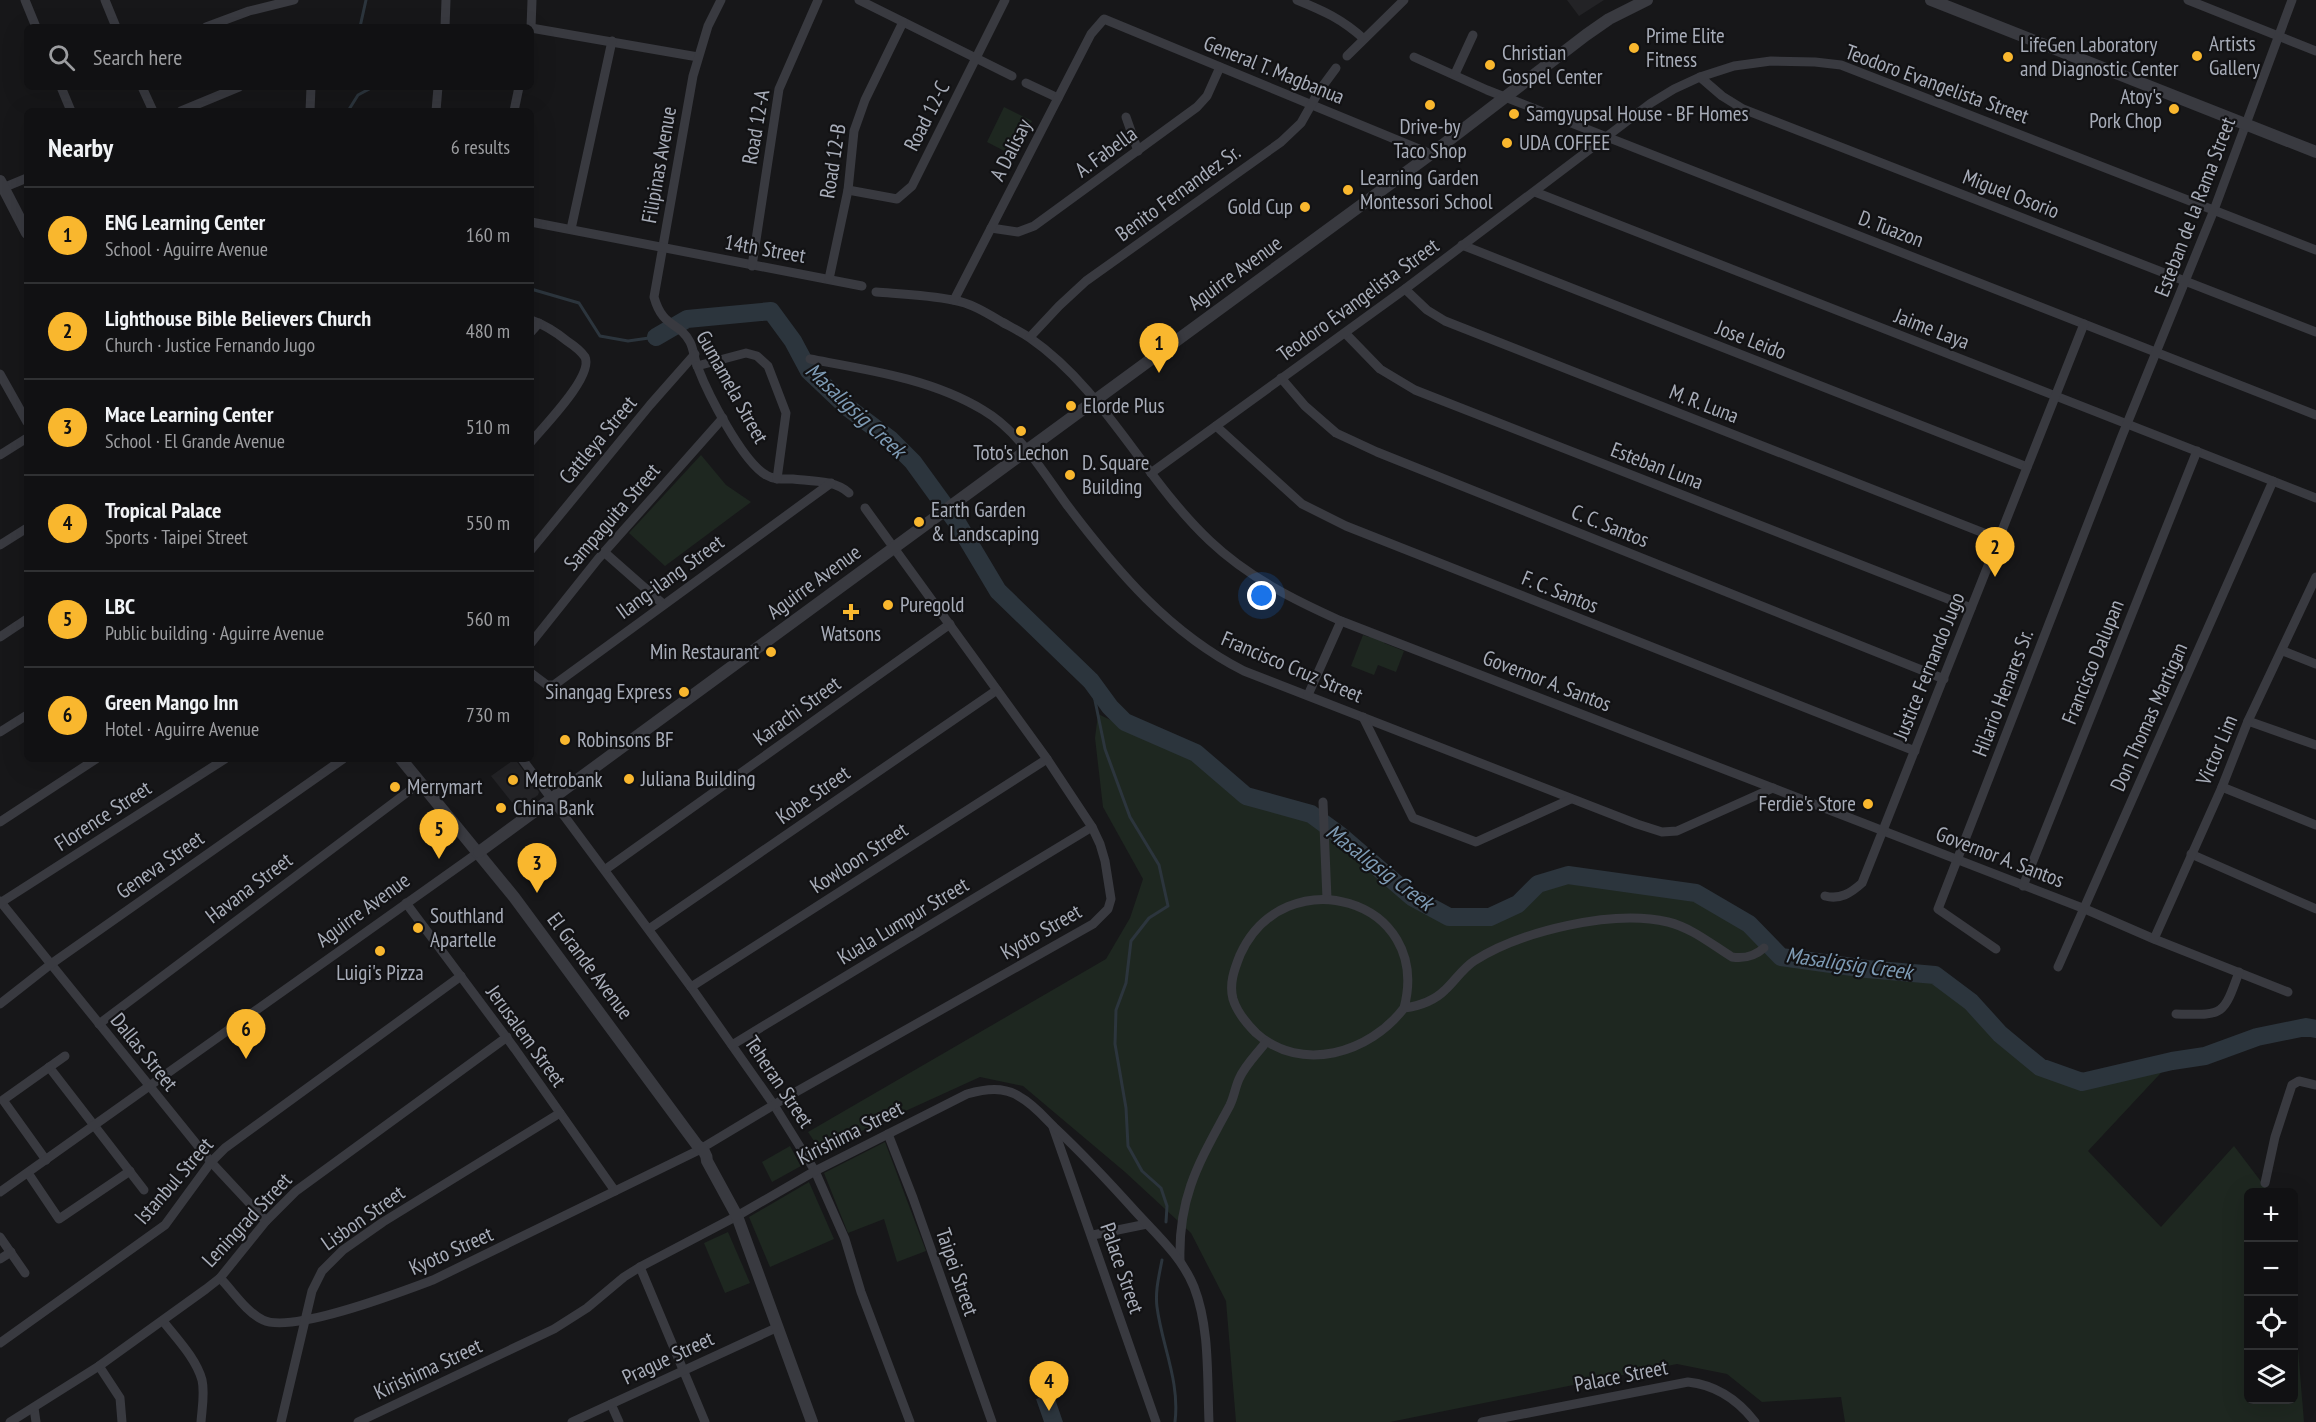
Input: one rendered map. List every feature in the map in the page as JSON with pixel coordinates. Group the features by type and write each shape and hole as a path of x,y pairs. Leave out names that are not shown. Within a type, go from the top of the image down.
{"street":[{"path":"25,0 35,24"},
{"path":"105,0 115,24"},
{"path":"214,24 249,11 294,0"},
{"path":"445,24 446,0"},
{"path":"531,24 532,0"},
{"name":"Filipinas Avenue","path":"680,332 659,312 654,297 698,57 708,26 721,0"},
{"name":"Road 12-A","path":"752,266 779,89 818,0"},
{"path":"859,0 1012,76"},
{"name":"Road 12-C","path":"848,190 897,199 912,186 1005,0"},
{"path":"1297,0 1331,14 1348,24 1364,39"},
{"path":"1347,56 1404,0"},
{"name":"Aguirre Avenue","path":"0,1192 479,852 1431,154 1586,35 1632,3 1647,0"},
{"path":"1931,0 2316,152"},
{"path":"2188,0 2316,51"},
{"name":"Esteban de la Rama Street","path":"2127,424 2214,210 2292,0"},
{"name":"General T. Magbanua","path":"1104,19 1431,154"},
{"name":"A Dalisay","path":"954,300 1090,34 1104,19"},
{"name":"Road 12-B","path":"829,279 848,190 854,131 865,100 903,22"},
{"path":"534,28 698,57"},
{"path":"1455,74 1473,35"},
{"path":"571,229 612,41"},
{"name":"D. Tuazon","path":"1414,57 1506,98 2316,415"},
{"name":"Teodoro Evangelista Street","path":"1151,473 1405,289 1652,103 1700,77 1734,66 1771,61 1841,65 2316,250"},
{"name":"A. Fabella","path":"991,228 1018,232 1034,226 1197,107 1207,96 1220,67"},
{"name":"Benito Fernandez Sr.","path":"1030,337 1086,281 1281,142 1301,123 1336,68"},
{"name":"Miguel Osorio","path":"1700,77 1722,96 1743,109 2316,332"},
{"path":"1026,83 1058,98"},
{"path":"62,90 70,108"},
{"path":"143,90 152,108"},
{"path":"188,108 232,90"},
{"path":"310,108 311,90"},
{"path":"436,108 438,90"},
{"path":"515,108 518,90"},
{"path":"1126,117 1138,152"},
{"path":"24,179 1,186 24,228"},
{"name":"Jaime Laya","path":"1535,192 2316,498"},
{"name":"14th Street","path":"534,223 752,266 862,285"},
{"name":"Jose Leido","path":"1462,245 2027,468"},
{"name":"M. R. Luna","path":"1405,289 1427,310 1445,321 1999,539"},
{"name":"Governor A. Santos","path":"876,291 954,300 977,308 1030,337 1058,361 1094,400 1178,508 1231,560 1292,599 1341,621 2085,909 2288,992"},
{"path":"534,438 580,382 586,366 585,358 578,350 535,321"},
{"name":"Justice Fernando Jugo","path":"1825,896 1840,897 1853,891 1862,883 2084,324"},
{"name":"Gumamela Street","path":"680,332 687,337 695,354 697,366 723,418 753,463 766,475 777,479 831,483 849,493"},
{"name":"Esteban Luna","path":"1345,333 1380,369 1415,390 1971,608"},
{"path":"697,366 746,353 757,356 768,366 786,413 777,479"},
{"name":"Cattleya Street","path":"534,546 695,354"},
{"name":"Francisco Cruz Street","path":"810,359 912,380 936,388 985,411 1008,430 1026,451 1127,580 1173,625 1207,651 1232,665 1571,798 1662,831 1677,831 1773,788"},
{"path":"0,374 24,417"},
{"name":"C. C. Santos","path":"1281,378 1305,406 1336,433 1377,452 1944,679"},
{"name":"Sampaguita Street","path":"534,639 604,552 723,418"},
{"name":"Hilario Henares Sr.","path":"1996,949 1938,909 2127,424"},
{"name":"F. C. Santos","path":"1216,426 1302,504 1346,526 1915,751"},
{"path":"0,455 24,440"},
{"name":"Francisco Dalupan","path":"2022,886 2197,452"},
{"name":"Don Thomas Martigan","path":"2058,967 2273,481"},
{"name":"Ilang-ilang Street","path":"534,675 547,685 554,685 831,483"},
{"name":"Kyoto Street","path":"220,1278 248,1308 265,1321 283,1323 305,1320 399,1293 433,1280 698,1148 1101,917 1108,909 1111,899 1110,885 1100,844 1092,827 1047,759 865,508"},
{"path":"0,545 24,530"},
{"path":"604,552 663,604"},
{"name":"Victor Lim","path":"2154,939 2222,787 2248,721 2316,579"},
{"path":"0,637 24,621"},
{"path":"1308,695 1341,621"},
{"name":"Karachi Street","path":"606,869 950,624"},
{"path":"2283,651 2316,664"},
{"name":"Kobe Street","path":"649,929 997,690"},
{"path":"0,732 24,717"},
{"path":"1363,717 1413,818 1476,842 1571,798"},
{"path":"2248,721 2316,745"},
{"name":"Kowloon Street","path":"691,987 1047,759"},
{"path":"0,822 91,762"},
{"name":"Florence Street","path":"0,902 220,762"},
{"name":"Geneva Street","path":"0,1004 51,964 339,762"},
{"name":"El Grande Avenue","path":"404,762 479,852 698,1148 707,1156 706,1161 737,1216 812,1422"},
{"name":"Teheran Street","path":"524,762 606,869 691,987 774,1105 815,1171 845,1239 861,1292 910,1422"},
{"name":"Havana Street","path":"99,1024 421,782"},
{"path":"2222,787 2316,825"},
{"path":"1323,802 1327,899"},
{"name":"Kuala Lumpur Street","path":"732,1046 1092,827"},
{"path":"2191,854 2316,909"},
{"path":"1327,899 1348,902 1365,909 1387,926 1397,940 1408,973 1408,992 1404,1008 1393,1023 1355,1047 1331,1054 1308,1055 1282,1051 1266,1042 1251,1028 1233,1000 1234,969 1243,948 1266,921 1293,905 1327,899"},
{"name":"Dallas Street","path":"0,902 210,1162 266,1221"},
{"name":"Jerusalem Street","path":"406,903 507,1038 615,1191"},
{"path":"1404,1008 1438,996 1463,971 1485,956 1549,930 1577,923 1608,920 1667,922 1689,930 1732,957 1752,956 1764,948"},
{"path":"2176,1014 2208,1014 2221,1011 2228,1003 2239,972"},
{"name":"Istanbul Street","path":"0,1343 165,1225 210,1162 244,1133 461,976"},
{"name":"Leningrad Street","path":"10,1422 99,1366 220,1278 280,1205 315,1176 507,1038"},
{"path":"1180,1261 1179,1238 1182,1212 1192,1177 1230,1104 1244,1070 1266,1042"},
{"path":"46,1160 3,1100 64,1056"},
{"path":"49,1067 144,1190"},
{"path":"2265,1183 2275,1137 2292,1084 2299,1081 2316,1085"},
{"name":"Kirishima Street","path":"357,1422 554,1329 587,1308 624,1277 640,1267 737,1216 815,1171 967,1094 985,1089 1004,1090 1019,1096 1053,1125 1094,1164 1180,1261 1194,1287 1202,1316 1209,1422"},
{"name":"Lisbon Street","path":"281,1422 315,1281 326,1265 383,1222 560,1113"},
{"name":"Palace Street","path":"1053,1125 1156,1422"},
{"name":"Taipei Street","path":"888,1134 992,1422"},
{"path":"28,1173 59,1219 130,1172"},
{"path":"1093,1235 1147,1224"},
{"path":"0,1237 26,1273"},
{"path":"0,1259 11,1252"},
{"path":"640,1267 705,1422"},
{"path":"163,1321 195,1365 201,1379 203,1392 201,1422"},
{"name":"Prague Street","path":"572,1422 778,1327"},
{"path":"99,1366 120,1398 123,1411 122,1422"},
{"name":"Palace Street","path":"1482,1422 1688,1382 1703,1384 1733,1399 1755,1422"},
{"path":"611,1404 619,1422"},
{"path":"34,1408 36,1422"}],"shaded area":[{"path":"1567,0 1604,0 1579,16"},
{"path":"1004,107 1032,121 1014,156 987,142"},
{"path":"701,455 726,485 751,502 665,566 629,533"},
{"path":"1370,634 1385,639 1384,643 1404,651 1396,672 1378,665 1374,675 1351,666 1363,635 1369,637"},
{"path":"1098,714 1193,759 1243,802 1311,814 1341,836 1412,897 1449,917 1490,917 1518,904 1538,884 1568,875 1696,893 1749,924 1781,957 1867,969 1935,975 1971,1002 2000,1034 2040,1067 2082,1082 2172,1061 2088,1151 2161,1227 2234,1146 2266,1188 2244,1188 2244,1404 2298,1404 2298,1349 2304,1422 1845,1422 1841,1397 1762,1402 1727,1374 1677,1364 1390,1422 1236,1422 1226,1301 1191,1233 1125,1172 1023,1086 980,1077 820,1150 808,1132 1106,959 1130,918 1143,879 1103,807 1095,738"},
{"name":"Metrobank","path":"511,762 517,762 539,792 538,795 518,810 491,776"},
{"path":"885,1142 926,1251 897,1262 884,1219 848,1233 824,1173"},
{"path":"790,1146 801,1166 772,1182 762,1162"},
{"path":"809,1182 834,1239 770,1267 749,1217"},
{"path":"728,1232 750,1283 725,1293 704,1243"},
{"path":"1053,1393 1063,1422 1044,1422 1036,1399"}],"waterway":[{"name":"Masaligsig Creek","path":"361,24 366,0"},
{"name":"Masaligsig Creek","path":"350,108 358,95 367,90"},
{"name":"Masaligsig Creek","path":"534,290 579,303 600,336 628,341 656,337"},
{"name":"Masaligsig Creek","path":"656,337 687,319 771,311 793,341 809,371 847,407 891,440 913,462 958,524 998,591 1091,681 1110,707 1125,722 1196,753 1246,796 1311,814 1341,836 1412,897 1449,917 1490,917 1518,904 1538,884 1568,875 1696,893 1749,924 1781,957 1867,969 1935,975 1971,1002 2000,1034 2040,1067 2082,1082 2172,1061 2205,1056 2257,1037 2306,1027 2316,1029"},
{"name":"Masaligsig Creek","path":"1091,681 1105,749 1130,817 1159,865 1168,906 1149,918 1131,941 1126,983 1116,1010 1115,1044 1126,1108 1128,1146 1142,1171 1161,1188 1167,1206 1166,1222"},
{"name":"Masaligsig Creek","path":"1162,1260 1157,1301 1159,1321 1173,1378 1175,1422"}],"place":[{"name":"Prime Elite Fitness","path":"1634,48"},
{"name":"Artists Gallery","path":"2197,56"},
{"name":"LifeGen Laboratory and Diagnostic Center","path":"2008,57"},
{"name":"Christian Gospel Center","path":"1490,65"},
{"name":"Drive-by Taco Shop","path":"1430,105"},
{"name":"Atoy's Pork Chop","path":"2174,109"},
{"name":"Samgyupsal House - BF Homes","path":"1514,114"},
{"name":"UDA COFFEE","path":"1507,143"},
{"name":"Learning Garden Montessori School","path":"1348,190"},
{"name":"Gold Cup","path":"1305,207"},
{"name":"ENG Learning Center","path":"1159,373"},
{"name":"Elorde Plus","path":"1071,406"},
{"name":"Toto's Lechon","path":"1021,431"},
{"name":"D. Square Building","path":"1070,475"},
{"name":"Earth Garden & Landscaping","path":"919,522"},
{"name":"Lighthouse Bible Believers Church","path":"1995,577"},
{"name":"Puregold","path":"888,605"},
{"name":"Watsons","path":"851,612"},
{"name":"Min Restaurant","path":"771,652"},
{"name":"Sinangag Express","path":"684,692"},
{"name":"Robinsons BF","path":"565,740"},
{"name":"Juliana Building","path":"629,779"},
{"name":"Metrobank","path":"513,780"},
{"name":"Merrymart","path":"395,787"},
{"name":"Ferdie's Store","path":"1868,804"},
{"name":"China Bank","path":"501,808"},
{"name":"LBC","path":"439,859"},
{"name":"Mace Learning Center","path":"537,893"},
{"name":"Southland Apartelle","path":"418,928"},
{"name":"Luigi's Pizza","path":"380,951"},
{"name":"Green Mango Inn","path":"246,1059"},
{"name":"Tropical Palace","path":"1049,1411"}]}
